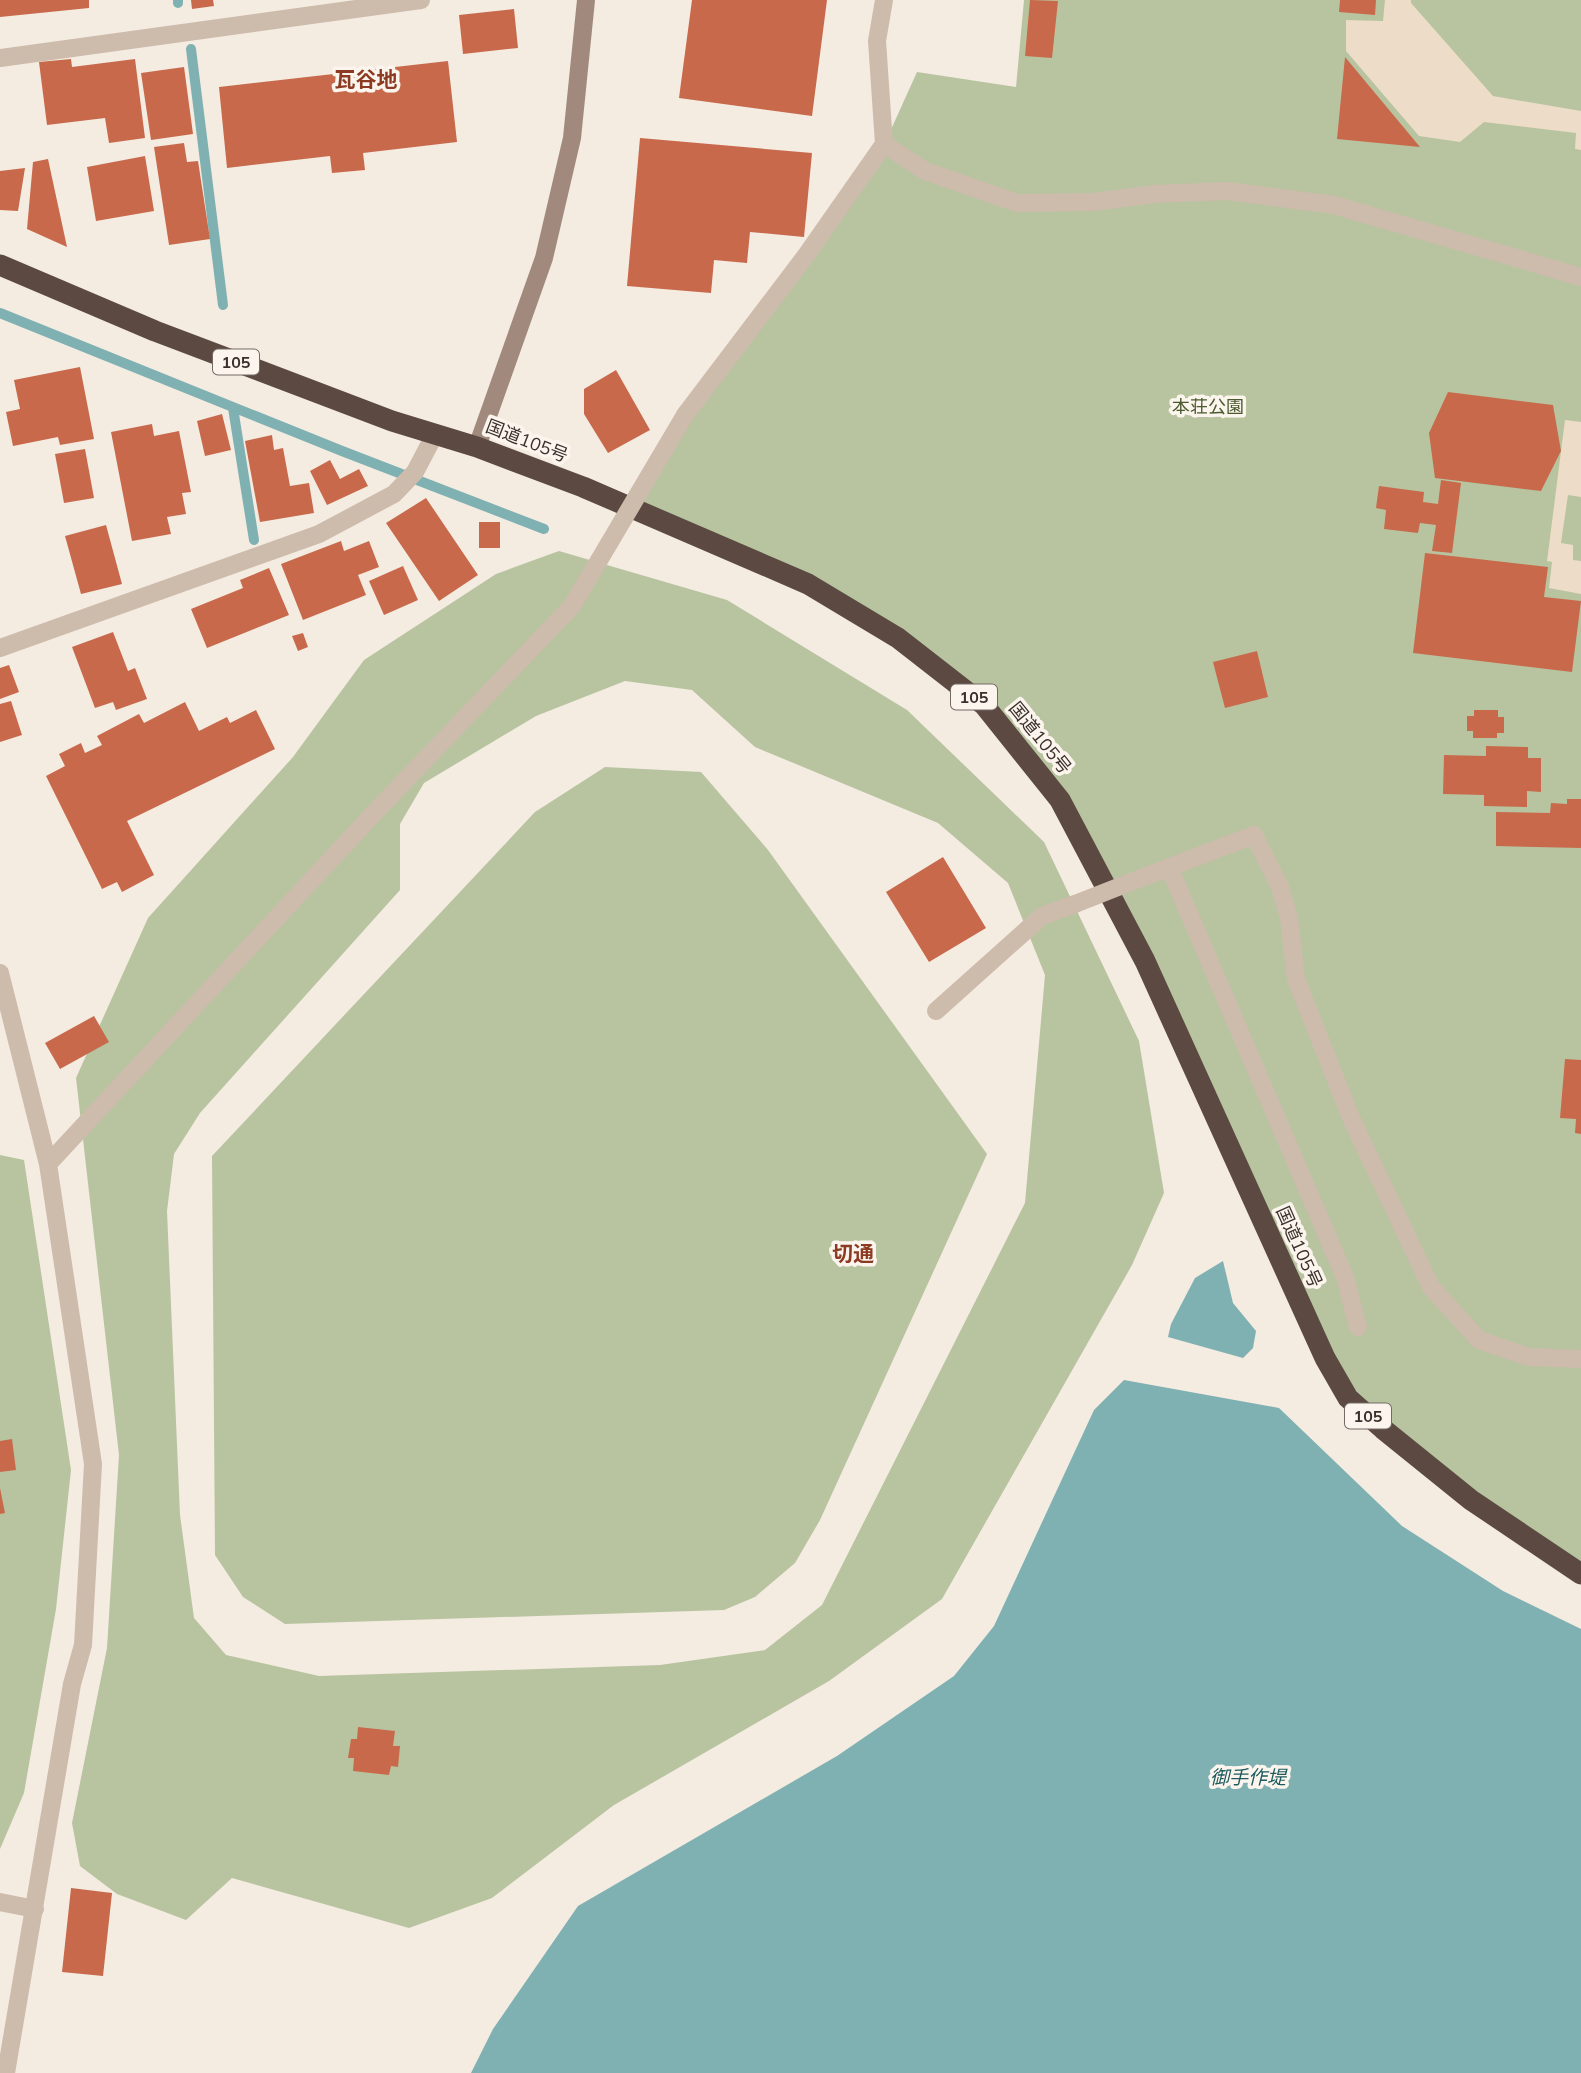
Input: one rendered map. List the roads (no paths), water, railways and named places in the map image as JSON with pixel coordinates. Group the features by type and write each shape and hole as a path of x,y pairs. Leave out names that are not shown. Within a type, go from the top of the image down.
{"highway":[{"name":"国道105号","path":"0,265 155,331 380,416 477,447 583,487 808,584 898,638 984,705 1060,800 1145,961 1325,1358 1348,1398 1471,1500 1581,1574"}],"street":[{"path":"0,58 421,0"},
{"path":"477,447 544,258 572,138 586,0"},
{"path":"48,1164 375,812 572,606 685,415 807,254 884,145 877,41 884,0"},
{"path":"884,145 925,171 1017,203 1093,202 1154,194 1228,191 1255,194 1334,205 1581,277"},
{"path":"0,648 319,534 394,494 415,472 435,434"},
{"path":"936,1011 1042,916 1254,835 1279,887 1289,918 1296,979 1351,1118 1432,1287 1479,1340 1529,1357 1581,1359"},
{"path":"1169,867 1345,1277 1358,1326"},
{"path":"0,973 48,1164 93,1464 82,1645 72,1684 6,2073"},
{"path":"0,1902 35,1909"}],"water":[{"path":"1223,1261 1233,1303 1256,1331 1253,1348 1243,1358 1168,1337 1171,1324 1195,1278"},
{"name":"御手作堤","path":"1124,1380 1279,1408 1402,1526 1503,1591 1581,1629 1581,2073 471,2073 493,2029 578,1906 837,1756 954,1676 994,1626 1094,1410"}],"waterway":[{"path":"191,49 223,305"},
{"path":"0,313 544,529"},
{"path":"233,408 254,540"}],"district":[{"name":"瓦谷地","path":"366,80"},
{"name":"切通","path":"853,1254"}],"park label":[{"name":"本荘公園","path":"1208,407"}]}
